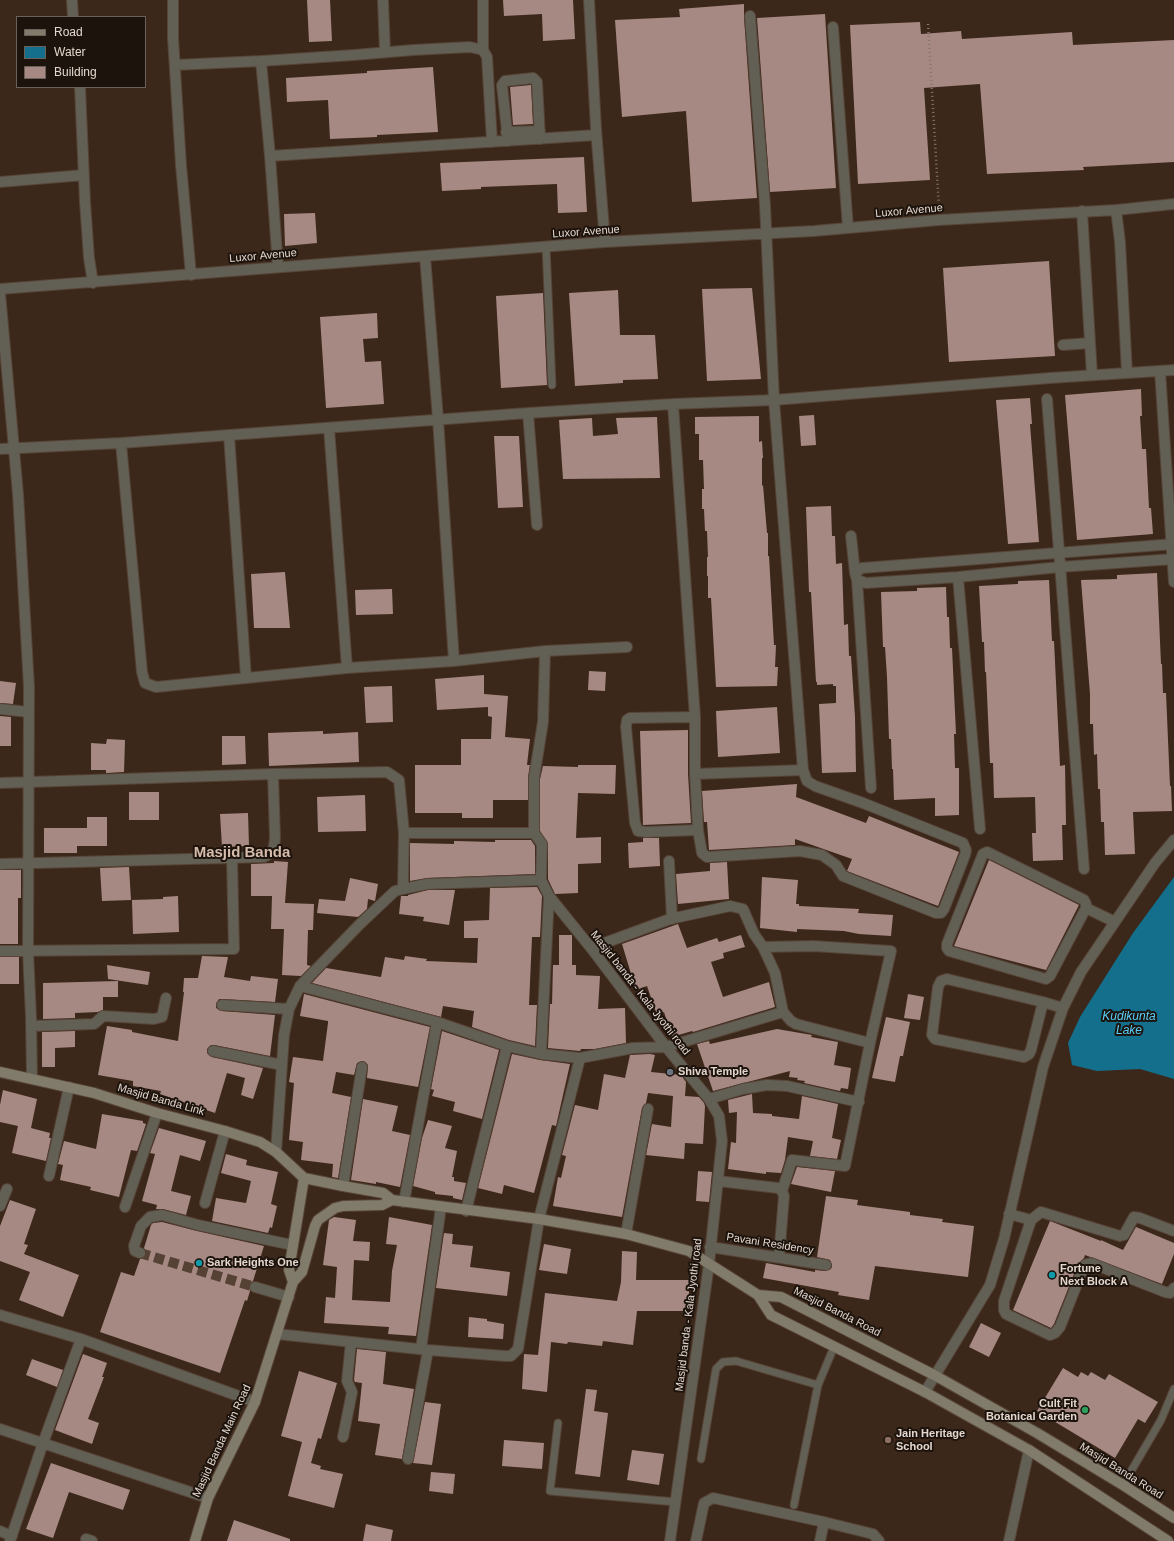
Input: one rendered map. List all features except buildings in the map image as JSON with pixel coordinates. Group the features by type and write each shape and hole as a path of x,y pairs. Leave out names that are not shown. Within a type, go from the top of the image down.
{"main road":[{"name":"Masjid Banda Link","path":"0,1074 32,1079 94,1093 157,1113 260,1142 276,1152 304,1178"},
{"path":"304,1178 383,1193 392,1200 539,1219 626,1234 689,1251 758,1295 771,1315 925,1392 1028,1450 1168,1541"},
{"name":"Masjid Banda Main Road","path":"293,1282 289,1270 304,1178"},
{"name":"Masjid Banda Main Road","path":"195,1541 208,1498 255,1402 293,1282 302,1272 314,1226 321,1217 335,1208 343,1206 382,1205 392,1200"},
{"path":"290,1261 304,1265"},
{"name":"Masjid Banda Road","path":"758,1295 781,1297 936,1376 1037,1433 1174,1518"}],"street":[{"path":"72,0 74,16"},
{"path":"173,0 181,165 191,275"},
{"path":"383,0 385,52"},
{"path":"483,0 483,50 487,57 492,142"},
{"path":"589,0 596,135 605,242"},
{"path":"673,404 695,717 698,830 702,853 707,857 800,851 822,855 836,865 843,876 936,913 941,913 944,909 965,855 966,850 963,843 863,803 815,786 807,781 803,770 774,400 766,234 750,16"},
{"path":"833,27 848,228"},
{"path":"175,65 261,61 470,47 483,50"},
{"path":"261,61 278,267"},
{"path":"507,136 502,85 505,81 533,78 537,82 540,135"},
{"path":"80,88 89,258 93,283"},
{"path":"270,156 492,142 507,136 596,135"},
{"path":"0,182 84,175"},
{"name":"Luxor Avenue","path":"0,289 93,283 546,246 766,234 939,220 1116,210 1174,204"},
{"path":"1116,210 1120,242 1127,373"},
{"path":"1082,211 1092,375"},
{"path":"425,256 438,419 454,661"},
{"path":"0,294 14,447 29,687 28,951 32,1079"},
{"path":"1063,345 1090,343"},
{"path":"0,449 14,447 121,443 528,413 673,404 774,400 1174,370"},
{"path":"1160,371 1173,544 1174,582"},
{"path":"1047,399 1084,869"},
{"path":"528,413 537,525"},
{"path":"329,428 347,668"},
{"path":"229,435 246,678"},
{"path":"121,443 142,672 145,683 156,687 347,668 454,661 545,651 627,647"},
{"path":"851,536 856,577 871,788"},
{"path":"856,577 862,568 1173,544"},
{"path":"856,577 866,583 1173,559"},
{"path":"958,577 980,829"},
{"name":"Masjid banda - Kala Jyothi road","path":"545,651 543,722 534,778 534,834 542,844 541,880 549,896 591,948 666,1047 709,1099 719,1116 722,1141 709,1264 670,1541"},
{"path":"0,709 29,712"},
{"path":"695,717 630,718 627,720 626,727 635,823 638,830 646,832 698,830"},
{"path":"696,774 803,770"},
{"path":"0,783 272,774 387,772 400,780 404,833 403,889"},
{"path":"0,864 264,857 273,852 275,839 272,774"},
{"path":"404,833 534,834"},
{"path":"925,1392 990,1284 1004,1239 1043,1067 1063,1008 1081,972 1155,864 1174,840"},
{"path":"987,852 1084,900 1086,908 1050,976 1046,979 949,951 947,948 947,944 983,854 987,852"},
{"path":"0,951 234,949 232,858"},
{"path":"669,860 672,919"},
{"path":"276,1152 284,1035 289,1009 300,986 395,891 427,884 541,880"},
{"path":"541,1054 549,896"},
{"path":"591,948 672,919 730,906 743,910 775,973 783,1012 791,1021 796,1024 870,1043"},
{"path":"1086,908 1115,922"},
{"path":"763,947 814,946 891,951 870,1043 845,1166 792,1160 782,1191 784,1196 779,1257"},
{"path":"1043,1002 1031,1050 1029,1054 1024,1057 935,1039 932,1035 938,987 941,981 947,979 1043,1002 1063,1008"},
{"path":"300,986 436,1022 507,1046 541,1054 580,1058 633,1048 666,1047 783,1012"},
{"path":"31,1026 94,1024 103,1016 154,1019 162,1017 166,998"},
{"path":"222,1005 289,1009"},
{"path":"404,1202 436,1022"},
{"path":"466,1210 507,1046"},
{"path":"213,1051 282,1065"},
{"path":"276,1334 424,1350 505,1356 511,1356 518,1350 539,1219 580,1058"},
{"path":"343,1186 362,1067"},
{"path":"709,1099 743,1089 768,1085 787,1086 859,1102"},
{"path":"50,1176 69,1087"},
{"path":"626,1234 648,1109"},
{"path":"125,1207 157,1113"},
{"path":"205,1203 225,1131"},
{"path":"718,1181 778,1188 782,1191"},
{"path":"0,1206 7,1189"},
{"path":"408,1459 424,1350 441,1207"},
{"path":"1174,1231 1134,1217 1124,1235 1120,1236 1041,1212 1031,1220 1004,1301 1004,1310 1006,1314 1050,1335 1055,1333 1060,1327 1084,1266 1091,1263 1165,1292 1170,1293 1174,1288"},
{"path":"1009,1214 1031,1220"},
{"path":"140,1253 135,1251 134,1246 141,1226 150,1217 162,1215 198,1225 292,1245"},
{"name":"Pavani Residency","path":"710,1247 826,1265"},
{"path":"255,1287 289,1297"},
{"path":"0,1315 81,1339 255,1402"},
{"path":"0,1531 11,1538 43,1443 81,1339"},
{"path":"343,1437 352,1392 347,1381 351,1342"},
{"path":"0,1429 208,1498"},
{"path":"1009,1541 1028,1450"},
{"path":"696,1541 704,1503 713,1498 873,1534 879,1541"},
{"path":"820,1541 824,1522"}],"lane":[{"path":"546,246 552,385"},
{"path":"794,1505 818,1385 834,1346"},
{"path":"701,1459 716,1369 723,1362 736,1361 818,1385"},
{"path":"1123,1485 1161,1420 1174,1389"},
{"path":"558,1423 550,1491 676,1502"}],"path":[{"path":"928,24 939,220"}],"water":[{"name":"Kudikunta Lake","path":"1174,877 1174,1079 1140,1069 1097,1071 1072,1065 1068,1043 1080,1017 1133,933"}],"tunnel":[{"path":"140,1253 255,1287"}],"place":[{"name":"Shiva Temple","path":"670,1072"},
{"name":"Sark Heights One","path":"199,1263"},
{"name":"Fortune Next Block A","path":"1052,1275"},
{"name":"Cult Fit Botanical Garden","path":"1085,1410"},
{"name":"Jain Heritage School","path":"888,1440"}],"district":[{"name":"Masjid Banda","path":"242,853"}]}
